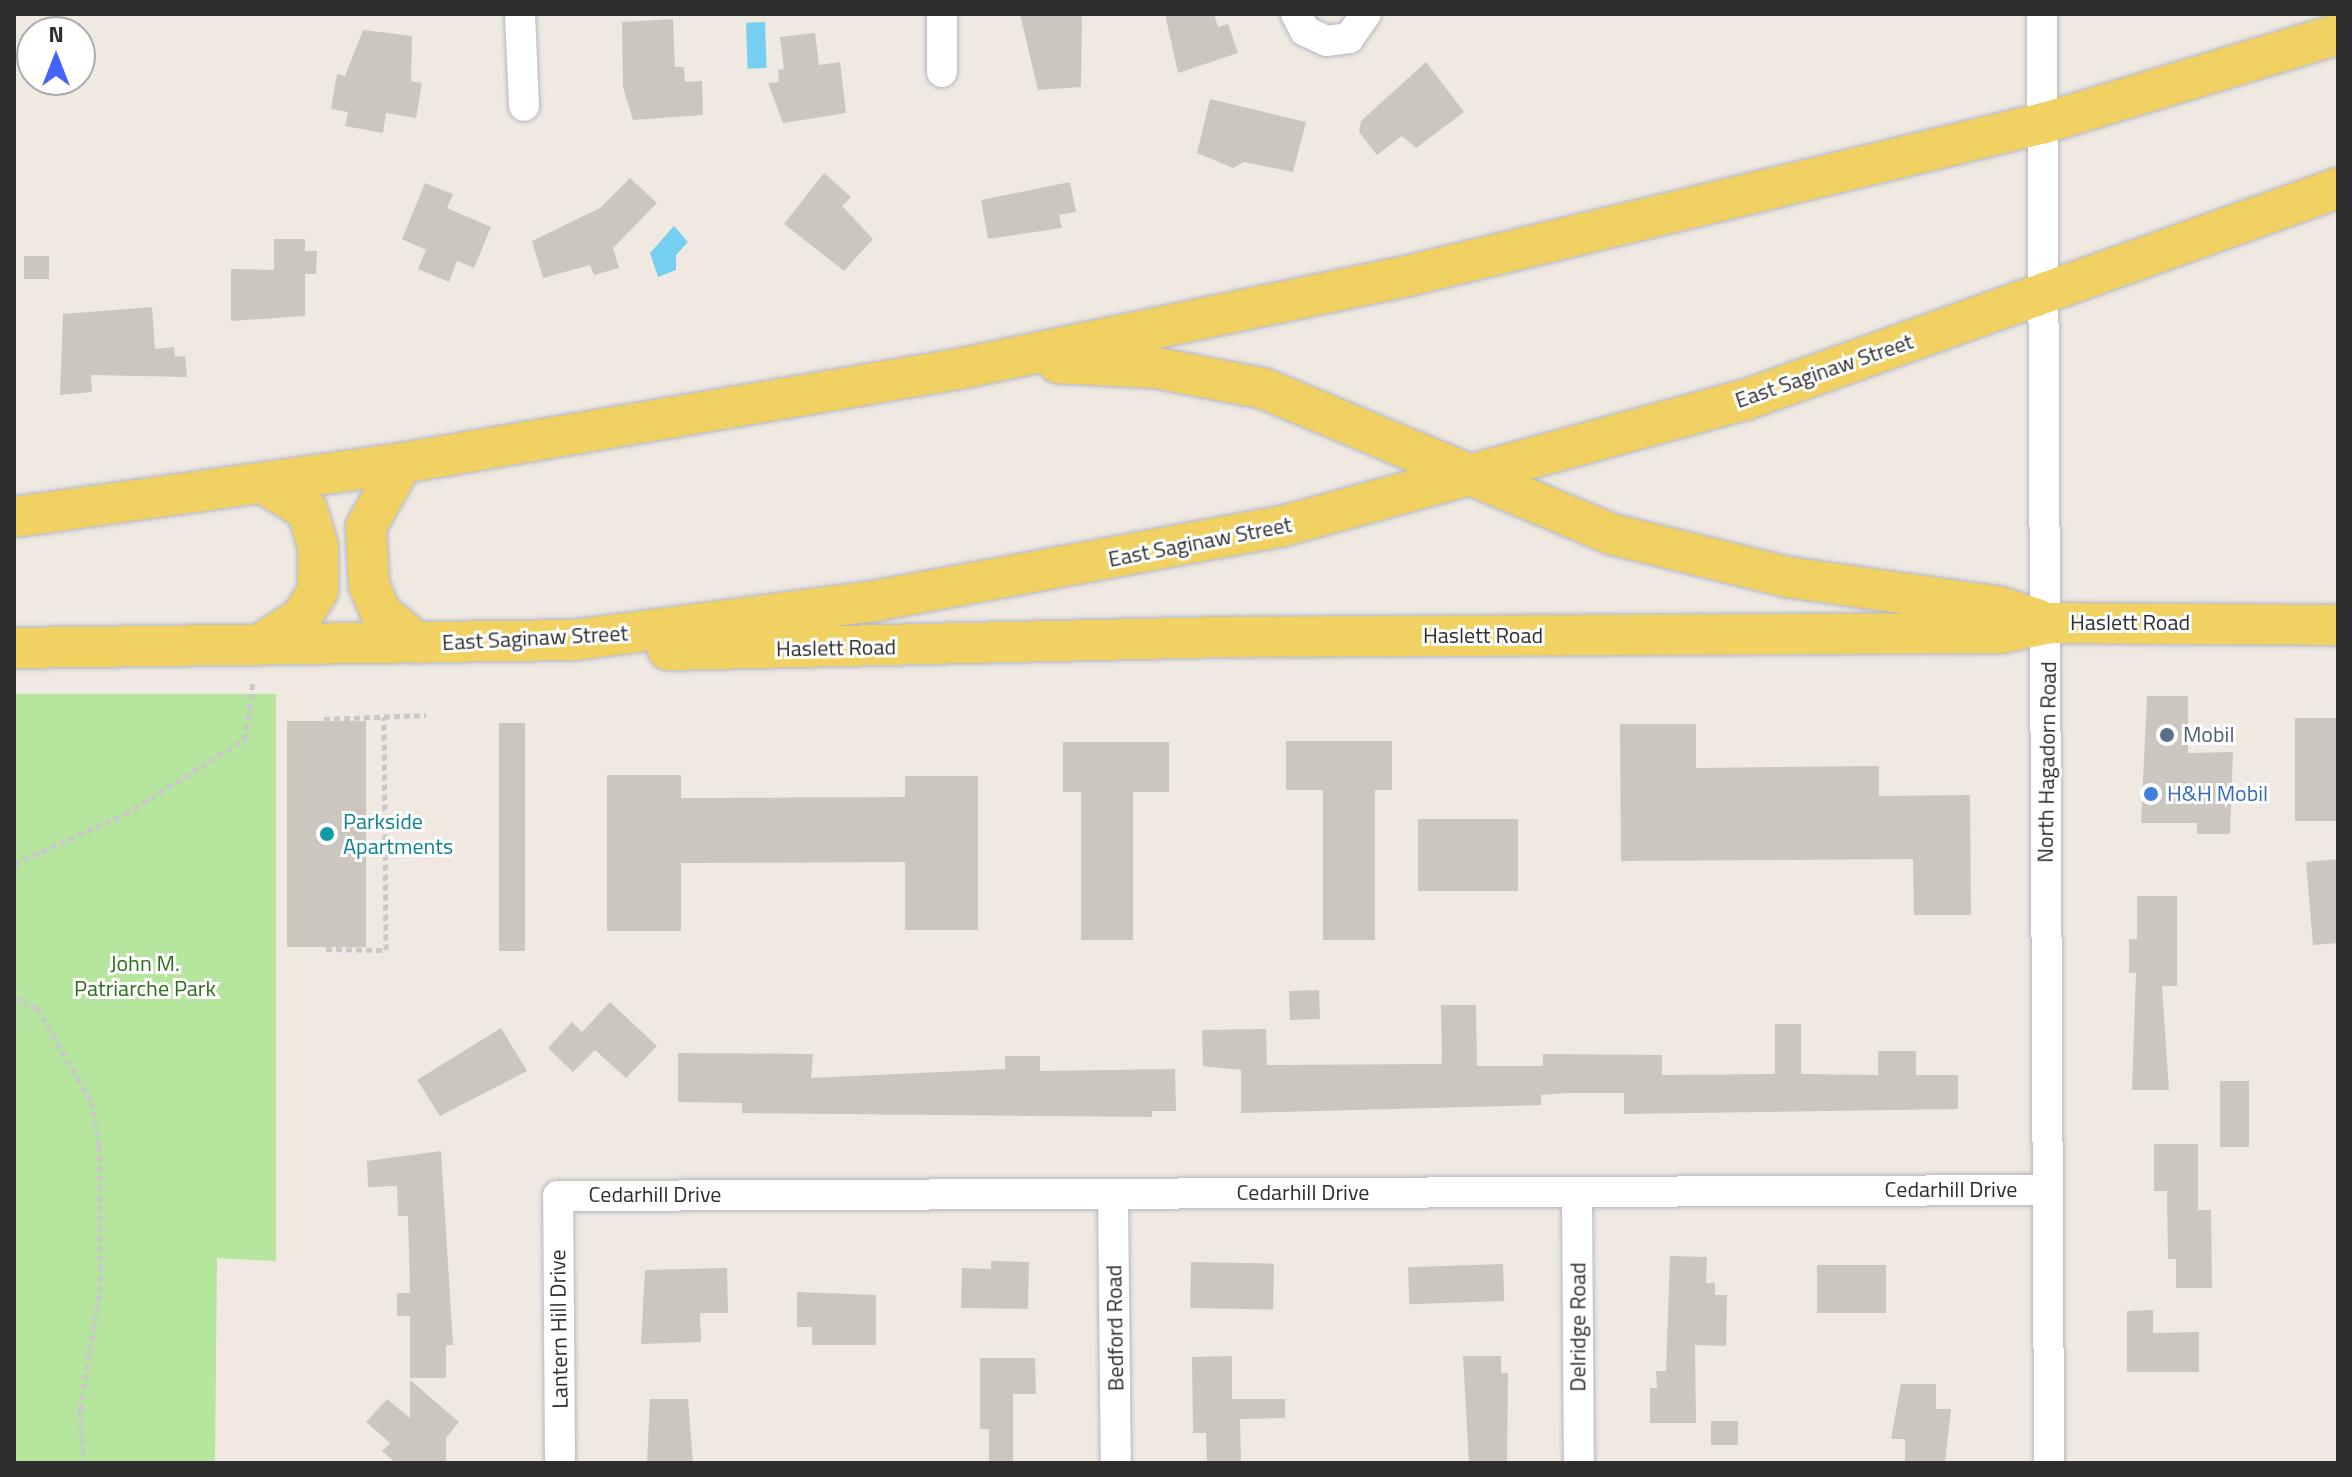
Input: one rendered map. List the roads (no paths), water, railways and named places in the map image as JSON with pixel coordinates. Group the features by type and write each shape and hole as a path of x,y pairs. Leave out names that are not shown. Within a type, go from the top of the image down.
{"main road":[{"path":"14,517 402,463 958,369 1407,276 2044,123 2338,34"},
{"name":"East Saginaw Street","path":"14,648 256,663 418,643 632,633 1077,566 1283,526 1472,478 1745,400 2338,188"},
{"path":"958,369 1066,363 1207,375 1334,412 1472,478 1611,534 1728,564 2000,607 2050,623"},
{"path":"402,463 366,527 369,585 381,613 418,643"},
{"path":"256,663 302,617 318,590 318,546 307,510 263,483"},
{"name":"Haslett Road","path":"632,633 665,650 1224,637 2001,633 2050,623 2338,625"}],"street":[{"path":"520,14 524,106"},
{"path":"942,14 942,72"},
{"path":"1296,14 1305,31 1326,41 1349,38 1366,14"},
{"name":"North Hagadorn Road","path":"2042,14 2050,623 2049,1463"},
{"name":"Cedarhill Drive","path":"558,1196 2048,1190"},
{"name":"Delridge Road","path":"1577,1192 1579,1463"},
{"name":"Bedford Road","path":"1113,1194 1116,1463"},
{"name":"Lantern Hill Drive","path":"558,1196 560,1463"}],"water":[{"path":"765,22 767,68 748,69 746,23"},
{"path":"674,226 688,242 676,255 676,270 658,277 650,253"}],"place":[{"name":"Mobil","path":"2167,735"},
{"name":"H&H Mobil","path":"2151,794"},
{"name":"Parkside Apartments","path":"327,834"}],"park label":[{"name":"John M. Patriarche Park","path":"145,976"}]}
